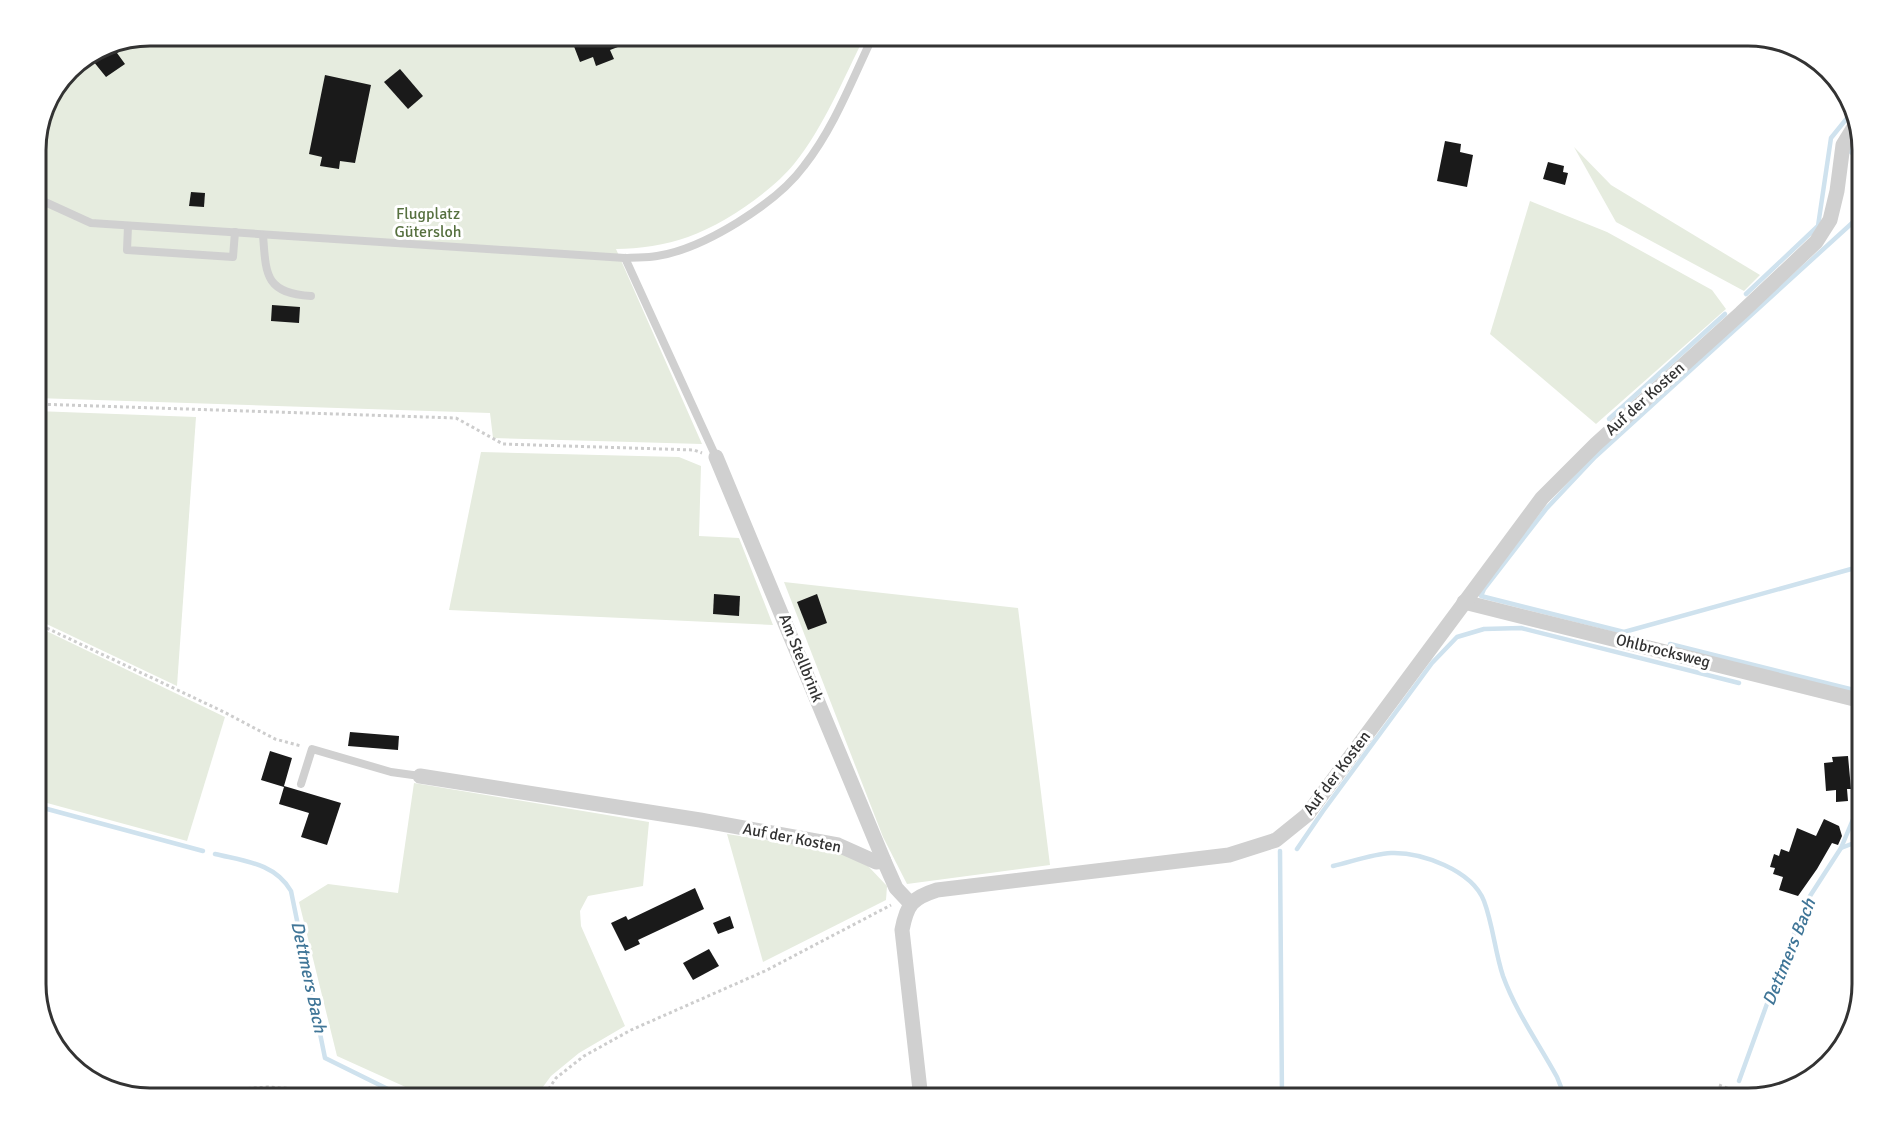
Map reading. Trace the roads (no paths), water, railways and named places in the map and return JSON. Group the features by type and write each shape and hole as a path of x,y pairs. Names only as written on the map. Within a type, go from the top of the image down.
{"street":[{"name":"Auf der Kosten","path":"910,903 922,894 937,890 1229,855 1276,840 1307,815 1542,498 1596,444 1816,242 1830,220 1837,191 1843,145 1850,134"},
{"name":"Am Stellbrink","path":"716,457 884,861"},
{"name":"Ohlbrocksweg","path":"1464,602 1852,698"},
{"name":"Auf der Kosten","path":"420,776 838,845 876,862 884,861"},
{"path":"884,861 896,888 910,903 902,930 920,1088"}],"lane":[{"path":"47,203 91,223 625,258 658,256 705,241 763,207 804,167 832,121 868,46"},
{"path":"128,226 127,250 233,257 235,232"},
{"path":"263,234 266,269 279,290 292,295 311,296"},
{"path":"625,258 716,457"},
{"path":"301,784 312,749 391,772 420,776"}],"waterway":[{"path":"1746,294 1818,226 1831,138 1846,119"},
{"path":"1851,224 1595,457 1546,509 1481,596 1624,632 1852,569"},
{"path":"1609,419 1725,314"},
{"path":"1297,849 1432,663 1457,637 1484,629 1521,628 1739,683"},
{"path":"1670,644 1852,689"},
{"name":"Dettmers Bach","path":"47,809 203,851"},
{"path":"1841,848 1852,822"},
{"name":"Dettmers Bach","path":"1739,1081 1780,968 1810,896 1841,848 1852,844"},
{"path":"1280,851 1282,1088"},
{"name":"Dettmers Bach","path":"215,854 248,861 268,869 276,874 291,891 325,1058 386,1088"},
{"path":"1333,866 1376,855 1403,854 1444,865 1469,880 1484,901 1508,989 1561,1088"}],"park label":[{"name":"Flugplatz Gütersloh","path":"428,223"}]}
